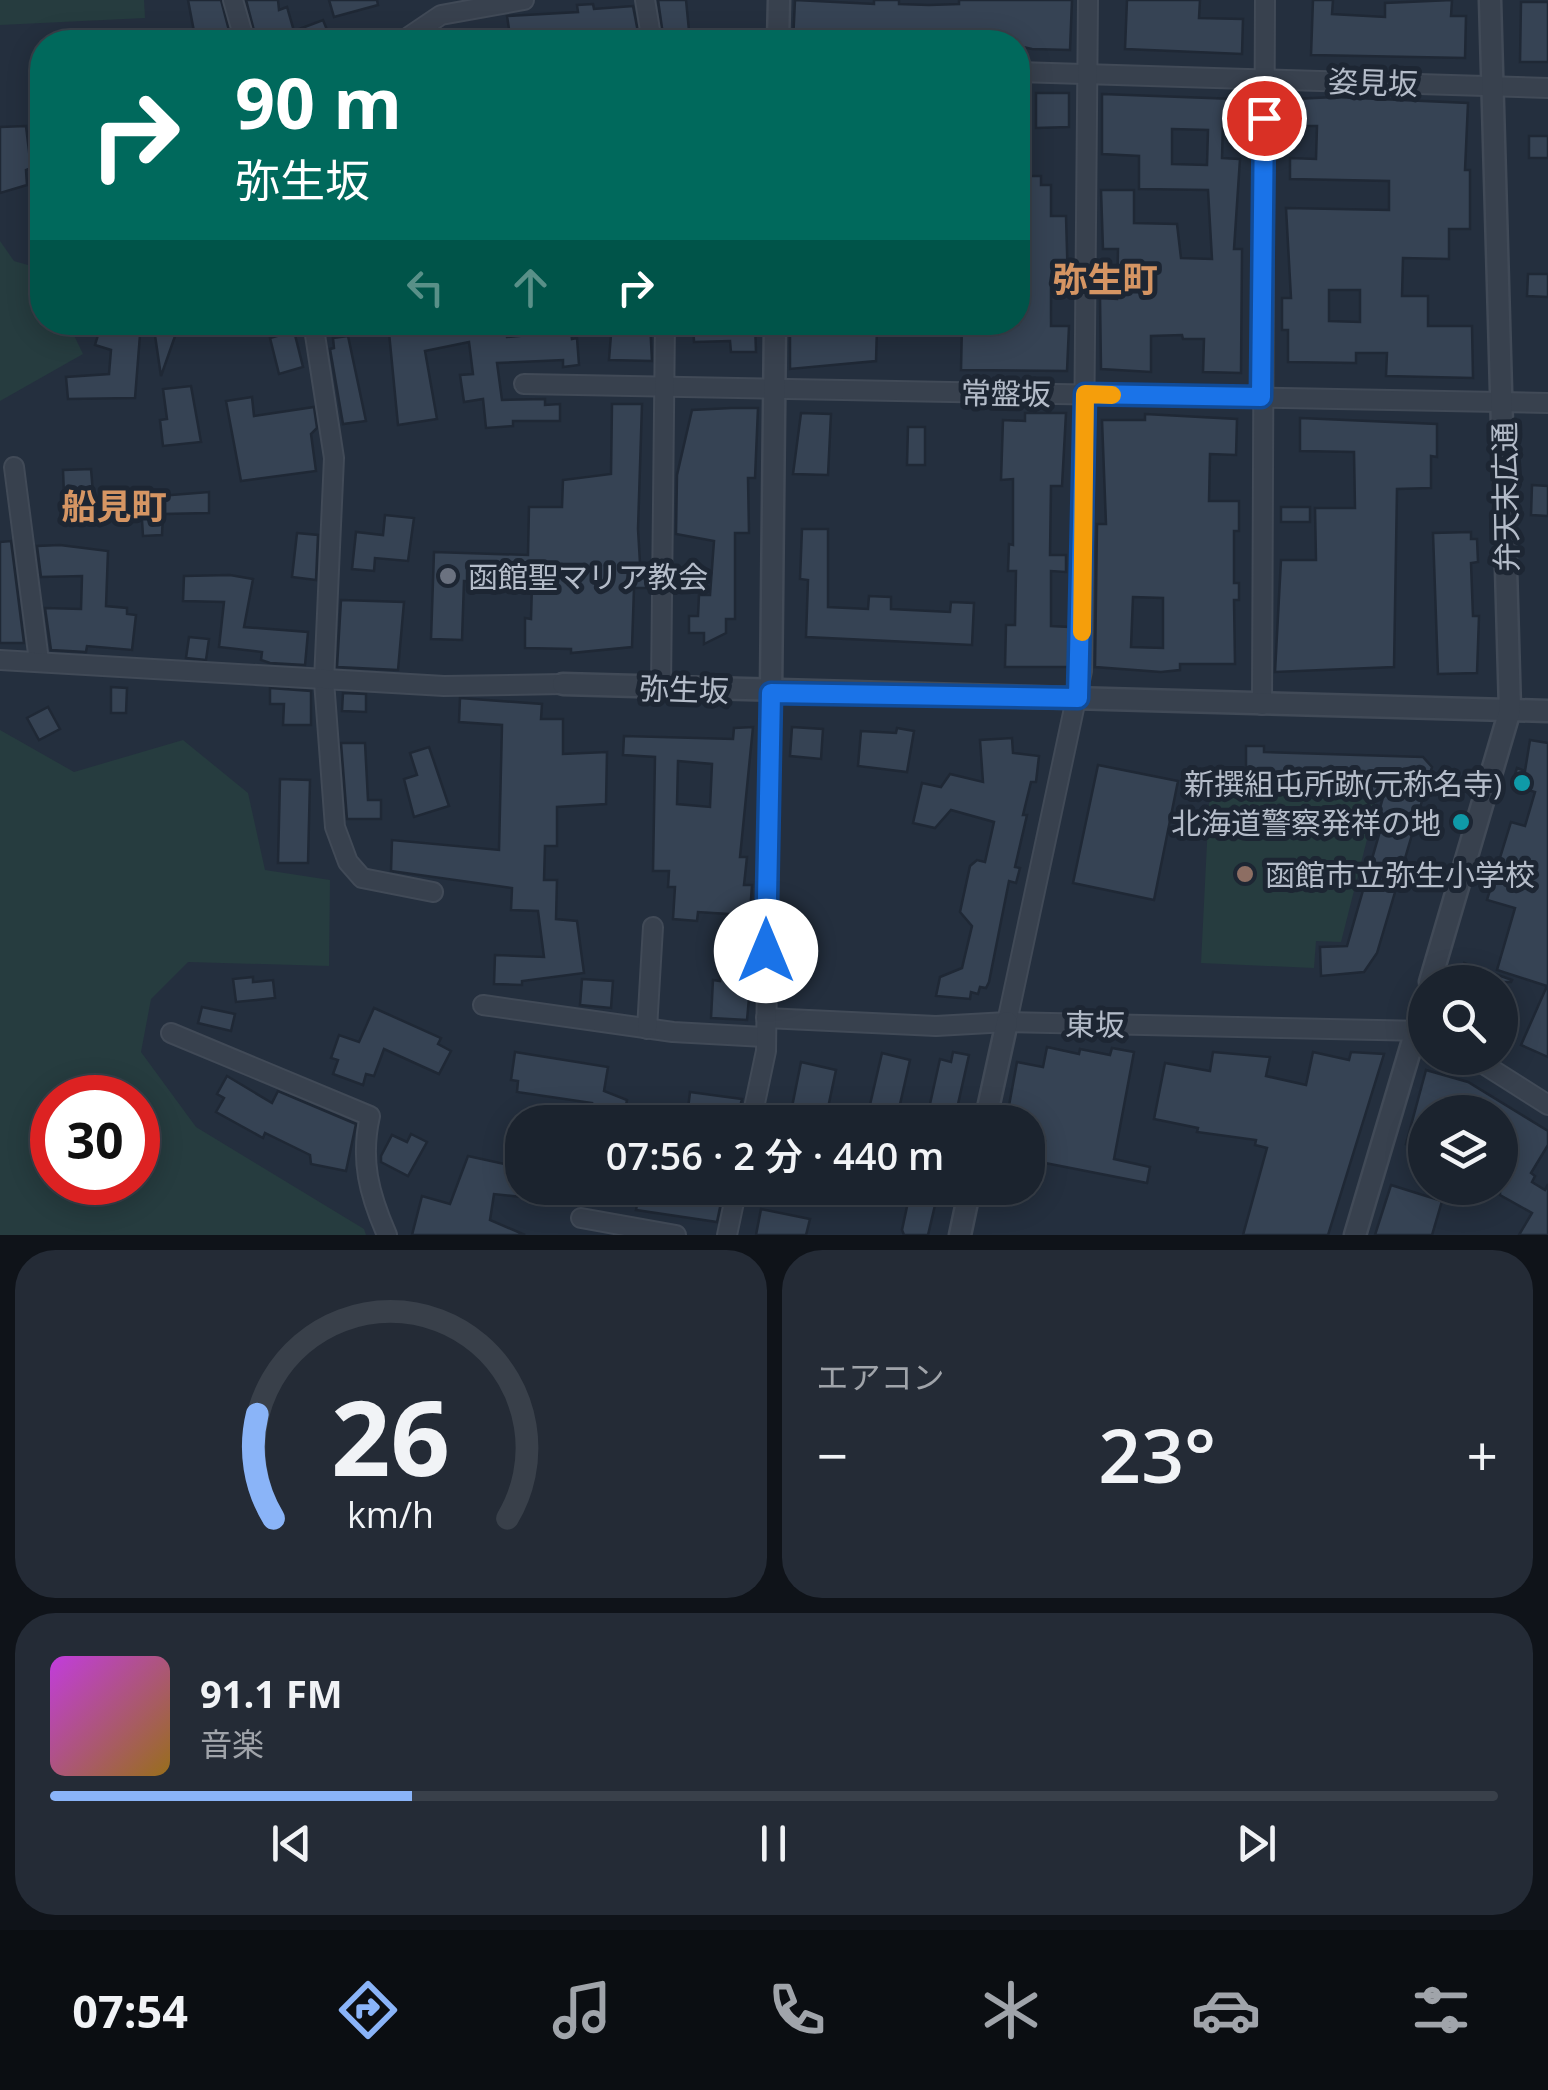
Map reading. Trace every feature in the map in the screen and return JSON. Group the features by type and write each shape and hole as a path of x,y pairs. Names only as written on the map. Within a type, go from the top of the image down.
{"street":[{"path":"233,0 242,30"},
{"path":"423,30 441,16 524,0"},
{"path":"645,0 650,30"},
{"path":"778,0 778,30"},
{"path":"989,1105 1078,698 1088,0"},
{"path":"1262,705 1265,0"},
{"name":"弁天末広通","path":"1435,965 1510,710 1490,0"},
{"name":"姿見坂","path":"1030,72 1548,88"},
{"path":"315,335 334,458 324,681 329,788 335,827 348,862 362,878 432,892"},
{"path":"661,687 665,335"},
{"path":"754,1105 766,1037 775,335"},
{"name":"常盤坂","path":"524,384 1548,402"},
{"path":"14,468 39,661"},
{"name":"弥生坂","path":"0,660 324,681 1548,711"},
{"path":"647,1028 653,926"},
{"path":"483,1004 647,1028 766,1037"},
{"name":"東坂","path":"766,1018 936,1026 1007,1022 1408,1031"},
{"path":"171,1033 370,1116 364,1142 368,1189 387,1235"},
{"path":"1355,1235 1408,1069"},
{"path":"1501,1075 1548,1104"},
{"path":"727,1235 733,1205"},
{"path":"960,1235 966,1205"},
{"path":"581,1218 676,1235"}],"green space":[{"path":"0,0 144,0 145,18 0,25"},
{"path":"0,241 14,261 30,266 30,335 74,335 83,354 0,401"},
{"path":"0,730 74,772 183,740 248,793 265,870 330,880 329,966 188,962 151,999 141,1052 158,1075 30,1075 30,1205 160,1205 160,1078 196,1127 364,1229 366,1235 0,1235"},
{"path":"1219,793 1377,800 1341,942 1316,941 1314,968 1201,963 1209,803"}],"building":[{"path":"188,0 221,0 229,30 194,30"},
{"path":"246,0 278,0 279,10 287,7 294,30 254,30"},
{"path":"329,0 377,0 378,5 334,17"},
{"path":"658,0 686,0 689,30 662,30"},
{"path":"795,0 874,4 874,0 899,0 899,4 929,5 959,4 959,0 1072,0 1070,50 1030,49 1030,30 794,30"},
{"path":"1127,0 1200,0 1199,18 1243,19 1242,54 1125,49"},
{"path":"1313,0 1333,0 1332,14 1385,17 1385,3 1452,0 1451,16 1466,16 1465,58 1311,55"},
{"path":"1521,2 1548,2 1548,62 1520,62"},
{"path":"593,4 594,9 633,6 638,30 509,30 507,16 578,12 577,5"},
{"path":"323,20 327,30 297,30"},
{"path":"1036,93 1069,93 1069,127 1036,128"},
{"path":"1102,94 1235,99 1234,122 1223,122 1222,158 1240,159 1234,249 1242,249 1241,373 1203,372 1204,339 1183,339 1182,335 1151,336 1151,372 1101,369 1100,298 1117,299 1118,249 1103,249 1101,190 1134,190 1134,223 1177,224 1181,258 1212,259 1208,190 1139,189 1139,156 1102,154","holes":["1172,129 1208,130 1207,165 1172,164"]},
{"path":"1294,99 1468,103 1465,170 1470,170 1470,229 1449,229 1449,259 1403,258 1402,296 1428,296 1428,326 1472,326 1473,378 1386,376 1387,353 1356,353 1356,363 1288,362 1288,330 1282,330 1282,298 1291,298 1286,208 1389,210 1389,181 1290,179 1290,158 1316,159 1317,126 1294,126","holes":["1329,290 1360,290 1360,322 1329,321"]},
{"path":"26,126 30,168 26,170 27,185 0,193 0,127"},
{"path":"1529,136 1548,136 1548,158 1529,158"},
{"path":"1030,176 1041,176 1041,185 1051,185 1051,216 1066,216 1068,285 1051,285 1051,326 1069,326 1067,371 961,370 962,335 1030,335"},
{"path":"1528,274 1548,274 1548,297 1527,296"},
{"path":"98,335 140,335 135,398 68,399 66,377 109,374 111,350 95,345"},
{"path":"155,335 175,335 161,376"},
{"path":"295,335 303,367 279,374 270,338"},
{"path":"389,335 577,338 579,365 563,367 563,360 497,363 502,400 545,399 545,405 560,404 560,421 513,421 513,426 486,428 483,399 464,402 460,375 473,374 469,342 425,351 437,419 398,425"},
{"path":"611,335 651,335 652,361 609,360"},
{"path":"694,335 755,335 756,352 731,352 730,341 694,342"},
{"path":"790,335 877,335 876,361 790,369"},
{"path":"348,336 366,421 343,424 330,349 334,348 333,338"},
{"path":"191,386 201,442 163,446 160,420 167,419 163,389"},
{"path":"252,397 254,416 314,407 317,428 311,434 316,471 241,481 226,401"},
{"path":"612,404 642,404 638,529 640,563 647,563 647,588 634,588 632,647 571,653 571,649 525,648 525,618 531,619 532,585 527,583 464,581 462,640 431,639 434,552 528,555 529,507 562,507 563,480 611,474"},
{"path":"758,408 755,478 748,478 749,533 735,533 735,619 726,619 726,633 704,644 704,633 689,633 689,616 698,616 699,595 710,595 714,541 676,534 677,475 692,410"},
{"path":"801,413 831,414 828,475 793,474"},
{"path":"1025,413 1066,413 1062,486 1051,486 1050,555 1066,555 1066,572 1051,571 1051,626 1070,627 1068,667 1005,667 1006,625 1015,625 1016,571 1008,571 1009,544 1013,545 1013,479 1001,480 1003,420 1025,421"},
{"path":"1145,414 1237,419 1236,455 1210,454 1209,501 1239,501 1239,531 1234,531 1234,583 1239,583 1239,600 1234,600 1235,664 1180,664 1180,670 1161,672 1095,667 1097,524 1106,524 1102,420 1145,420","holes":["1133,597 1163,598 1163,648 1131,647"]},
{"path":"1300,418 1437,424 1437,457 1431,456 1431,488 1397,489 1394,667 1275,672 1281,560 1316,560 1315,508 1355,508 1354,452 1300,451"},
{"path":"908,427 925,427 925,465 907,465"},
{"path":"91,469 93,493 64,495 63,470"},
{"path":"1532,485 1548,486 1548,516 1531,515"},
{"path":"209,492 209,513 163,514 162,535 143,536 142,520 135,520 134,498"},
{"path":"1281,507 1310,507 1310,522 1281,522"},
{"path":"385,515 414,518 408,561 375,558 374,571 352,569 356,532 383,535"},
{"path":"802,529 828,529 828,607 868,609 869,596 891,597 891,609 950,612 951,602 974,603 972,645 806,637 808,580 800,579"},
{"path":"1471,532 1471,539 1477,539 1478,562 1471,563 1473,616 1479,616 1477,673 1438,674 1433,533"},
{"path":"297,533 318,535 316,580 292,577"},
{"path":"11,541 24,643 0,643 0,542"},
{"path":"37,546 108,551 106,606 127,608 127,614 136,615 132,650 87,646 86,652 51,650 45,608 81,609 82,576 41,577"},
{"path":"184,576 253,579 244,627 308,632 305,665 270,663 261,660 262,652 219,647 224,602 183,601"},
{"path":"341,600 404,602 398,670 337,667"},
{"path":"189,637 209,639 206,660 186,658"},
{"path":"111,687 127,688 126,713 111,713"},
{"path":"270,688 311,691 311,725 283,725 284,704 270,704"},
{"path":"343,693 366,694 366,712 342,711"},
{"path":"460,698 542,704 541,719 563,719 563,754 607,752 606,804 557,807 557,846 545,846 544,880 557,880 556,919 577,921 584,973 522,981 522,985 494,984 495,955 544,957 538,911 511,910 512,888 391,871 392,840 499,850 502,725 459,722"},
{"path":"48,707 60,729 39,740 27,718"},
{"path":"753,727 740,857 747,857 744,885 752,885 744,997 749,998 747,1020 711,1018 713,980 720,981 721,955 727,955 728,914 698,912 697,921 673,919 675,887 668,887 669,871 653,871 655,757 623,755 624,736 733,739 734,728","holes":["678,761 712,764 710,807 677,804"]},
{"path":"792,727 823,729 821,759 790,756"},
{"path":"897,728 914,731 907,772 858,766 861,731 896,733"},
{"path":"1012,738 1013,753 1039,756 1036,782 1031,782 1023,815 1027,815 1015,867 1020,868 1016,883 1009,881 989,982 986,988 980,987 978,994 971,992 970,999 936,996 940,977 962,968 972,926 960,912 970,866 977,860 985,862 994,822 951,810 935,828 913,823 922,783 941,787 950,774 983,782 980,740"},
{"path":"1530,740 1548,743 1548,1057 1521,1045 1547,986 1518,977 1518,965 1498,965 1515,908 1487,900 1511,822 1525,826 1535,792 1512,785 1517,768 1525,771"},
{"path":"341,743 365,743 368,800 381,800 381,819 347,819"},
{"path":"1246,746 1264,746 1264,752 1423,757 1432,767 1377,953 1364,972 1321,976 1320,947 1347,946 1380,831 1374,829 1384,794 1246,790"},
{"path":"429,747 449,806 414,817 404,779 417,775 410,753"},
{"path":"1098,765 1178,781 1154,900 1073,883"},
{"path":"280,779 310,780 308,863 278,863"},
{"path":"253,977 253,982 273,980 275,998 236,1002 233,979"},
{"path":"582,979 613,981 611,1008 580,1005"},
{"path":"202,1007 235,1014 231,1031 198,1023"},
{"path":"374,1008 441,1038 438,1044 451,1051 439,1074 384,1049 374,1076 366,1074 363,1085 333,1074 338,1060 331,1058 339,1035 359,1042"},
{"path":"1047,1047 1079,1054 1080,1049 1110,1055 1112,1048 1134,1052 1114,1159 1150,1167 1147,1183 1045,1163 1045,1105 1009,1105 1017,1062 1043,1067"},
{"path":"515,1052 608,1067 604,1091 627,1100 626,1105 592,1105 517,1092 518,1081 511,1080"},
{"path":"953,1052 969,1055 958,1105 930,1105 940,1059 951,1062"},
{"path":"1213,1052 1270,1057 1266,1076 1306,1085 1313,1052 1349,1060 1351,1052 1384,1054 1328,1235 1243,1235 1267,1148 1255,1145 1256,1140 1197,1132 1198,1128 1154,1119 1165,1063 1210,1071"},
{"path":"882,1053 910,1060 900,1105 870,1105"},
{"path":"801,1062 836,1070 829,1105 792,1105"},
{"path":"1425,1075 1444,1075 1468,1082 1489,1095 1419,1095"},
{"path":"227,1076 272,1103 278,1091 356,1124 346,1171 311,1164 310,1155 265,1133 263,1138 216,1112 224,1098 217,1094"},
{"path":"690,1092 742,1099 740,1105 688,1105"},
{"path":"1518,1113 1548,1131 1548,1145 1531,1173 1535,1176 1532,1182 1545,1190 1548,1184 1548,1235 1519,1235 1532,1213 1518,1205"},
{"path":"411,1134 427,1142 408,1176 381,1162 381,1156 392,1135 407,1142"},
{"path":"468,1156 505,1164 505,1195 494,1194 490,1220 525,1235 412,1235 422,1196 450,1204"},
{"path":"1391,1185 1408,1190 1408,1205 1441,1205 1432,1235 1375,1235"},
{"path":"637,1205 720,1205 717,1222 636,1210"},
{"path":"907,1205 935,1205 928,1235 904,1235"},
{"path":"761,1209 810,1219 806,1235 756,1235"}],"slow traffic":[{"path":"1082,632 1085,394 1112,395"}],"place":[{"name":"函館聖マリア教会","path":"448,576"},
{"name":"新撰組屯所跡(元称名寺)","path":"1522,783"},
{"name":"北海道警察発祥の地","path":"1461,822"},
{"name":"函館市立弥生小学校","path":"1245,874"}],"district":[{"name":"弥生町","path":"1105,278"},
{"name":"船見町","path":"114,505"}],"route":[{"path":"766,951 771,693 1078,698 1082,670 1085,394 1261,397 1264,118"}]}
